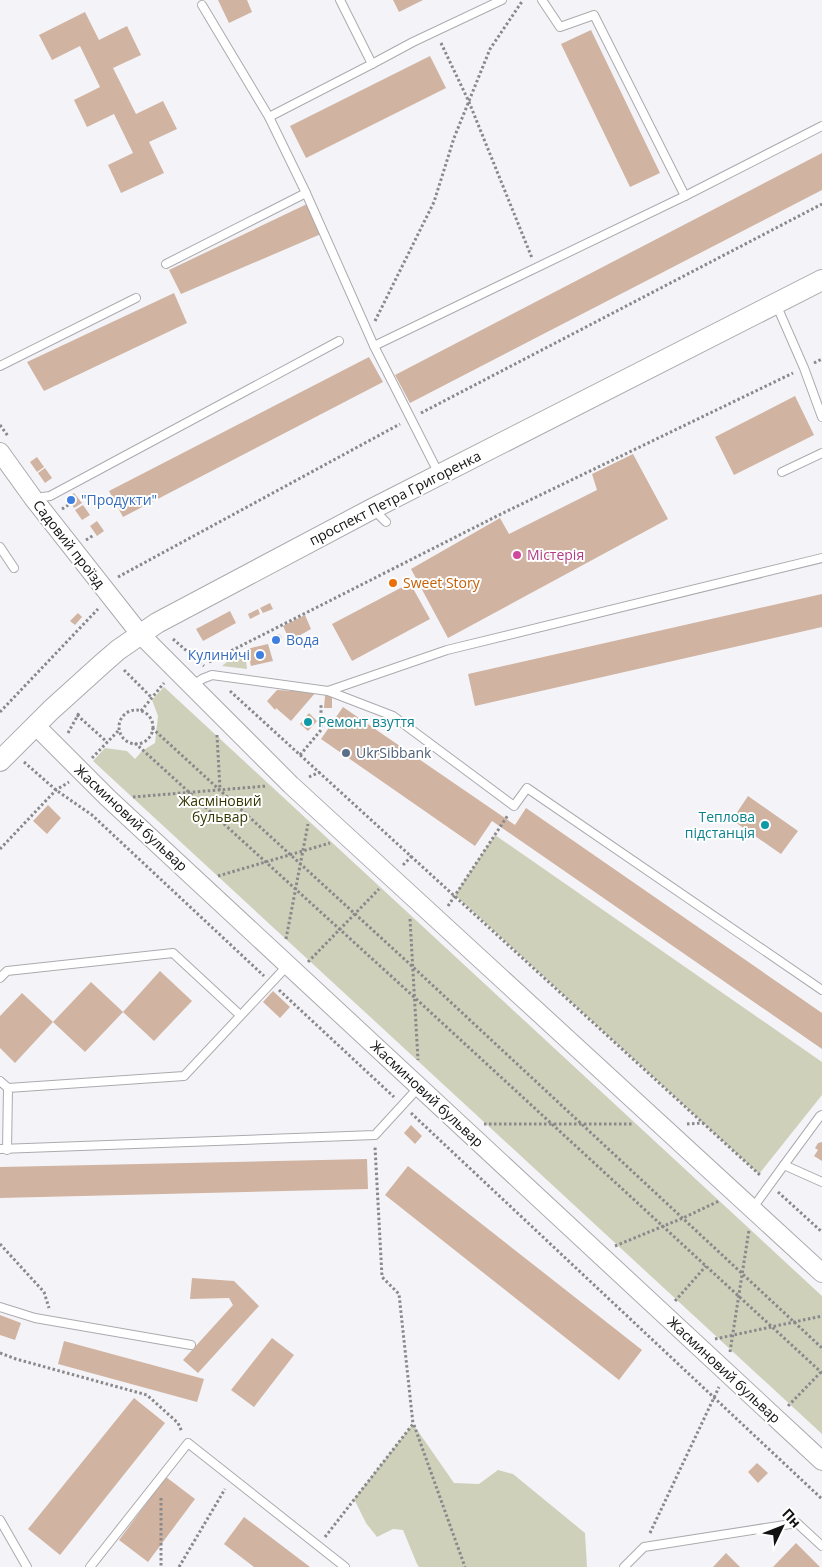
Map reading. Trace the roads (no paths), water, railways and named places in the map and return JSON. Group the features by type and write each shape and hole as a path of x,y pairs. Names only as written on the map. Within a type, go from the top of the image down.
{"main road":[{"name":"проспект Петра Григоренка","path":"0,761 35,725 103,663 140,634 204,597 379,515 440,474 822,280"}],"street":[{"name":"Садовий проїзд","path":"0,452 33,498 140,634"},
{"path":"140,634 290,784 822,1273"},
{"name":"Жасминовий бульвар","path":"35,725 108,798 822,1461"}],"lane":[{"path":"340,0 372,64"},
{"path":"268,117 436,31 502,0"},
{"path":"542,0 560,27 594,15 685,196"},
{"path":"202,5 268,117 306,192 374,346 440,474"},
{"path":"374,346 685,196 822,126"},
{"path":"166,264 306,192"},
{"path":"0,366 136,298"},
{"path":"776,304 804,368 822,417"},
{"path":"33,498 50,496 338,341"},
{"path":"782,472 822,453"},
{"path":"0,547 14,568"},
{"path":"325,690 447,650 822,558"},
{"path":"192,686 212,675 325,690 393,716 514,806 527,788 822,990"},
{"path":"0,978 7,971 173,953 240,1016"},
{"path":"0,1081 8,1088 184,1076 271,982 289,966"},
{"path":"8,1088 3,1150 375,1135 419,1086"},
{"path":"752,1209 822,1115"},
{"path":"784,1165 822,1182"},
{"path":"0,1307 54,1322 191,1345"},
{"path":"90,1567 188,1443 345,1567"},
{"path":"0,1520 27,1567"},
{"path":"624,1567 644,1547 797,1522 822,1546"}],"place":[{"name":"\"Продукти\"","path":"71,500"},
{"name":"Містерія","path":"517,555"},
{"name":"Sweet Story","path":"393,583"},
{"name":"Вода","path":"276,640"},
{"name":"Кулиничі","path":"260,655"},
{"name":"Ремонт взуття","path":"308,722"},
{"name":"UkrSibbank","path":"346,753"},
{"name":"Теплова підстанція","path":"765,825"}],"park label":[{"name":"Жасміновий бульвар","path":"220,810"}]}
